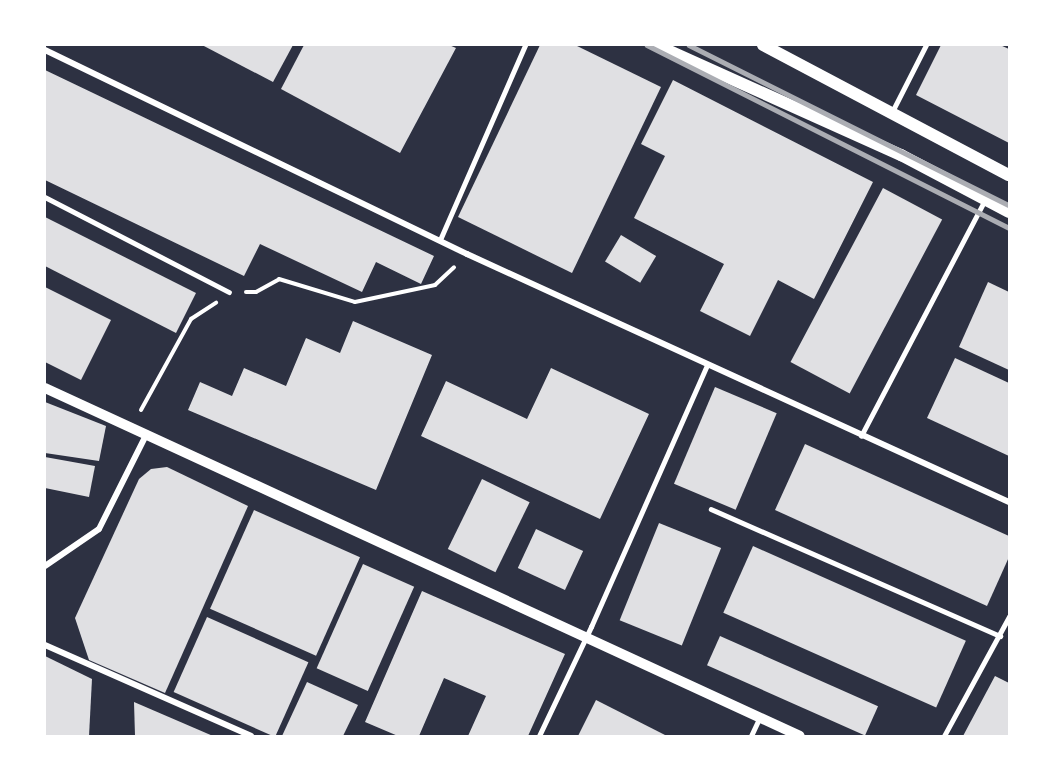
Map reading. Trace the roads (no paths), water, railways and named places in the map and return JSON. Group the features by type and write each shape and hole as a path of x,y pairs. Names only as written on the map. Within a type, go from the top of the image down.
{"main road":[{"path":"656,45 901,155 984,201 1009,212"},
{"path":"763,45 1009,175"}],"street":[{"path":"45,50 467,254 1009,502"},
{"path":"45,388 588,636 759,719 800,736"},
{"path":"45,566 99,529 147,433"},
{"path":"45,645 250,736"}],"lane":[{"path":"440,240 525,45"},
{"path":"892,112 926,45"},
{"path":"45,197 229,291"},
{"path":"861,436 984,201"},
{"path":"539,736 588,636 707,365"},
{"path":"711,508 1000,636"},
{"path":"944,736 1009,617"},
{"path":"751,736 759,719"}],"railway":[{"path":"647,45 1009,228"},
{"path":"689,45 1009,205"}]}
